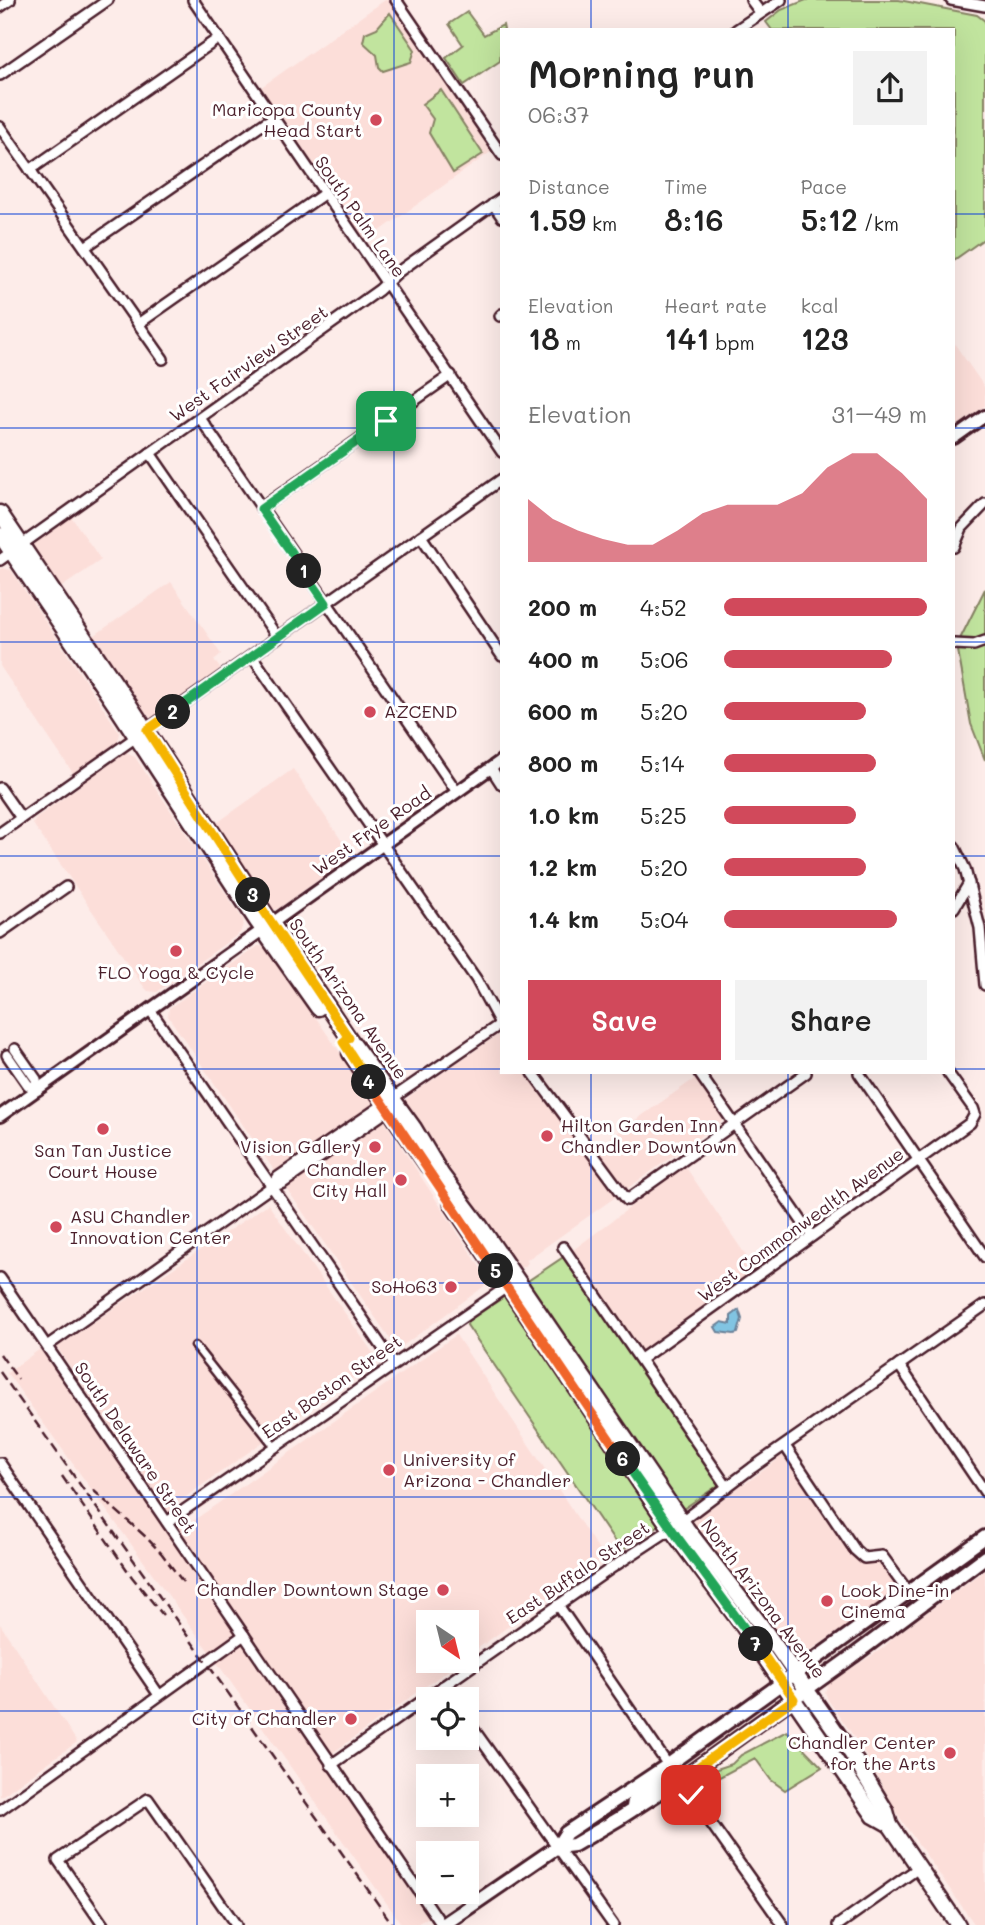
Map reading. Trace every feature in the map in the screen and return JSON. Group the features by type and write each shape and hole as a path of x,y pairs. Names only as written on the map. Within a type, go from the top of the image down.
{"main road":[{"name":"South Arizona Avenue","path":"0,513 11,552"},
{"name":"South Arizona Avenue","path":"0,535 142,734 299,974 390,1102 422,1139 511,1283 593,1403"},
{"name":"North Arizona Avenue","path":"593,1403 738,1620 874,1815 890,1825"},
{"name":"North Arizona Avenue","path":"676,1524 761,1625 807,1690 851,1753 917,1869 958,1925"},
{"path":"442,1925 557,1847 566,1833 668,1765 985,1537"},
{"path":"557,1847 574,1845 688,1774 807,1690 985,1557"},
{"path":"633,1810 634,1801 666,1775 668,1765"}],"street":[{"path":"0,7 10,0"},
{"path":"0,75 108,0"},
{"name":"South Palm Lane","path":"193,0 500,449"},
{"path":"396,0 500,152"},
{"path":"751,0 760,12"},
{"path":"739,28 781,0"},
{"path":"950,0 984,7"},
{"path":"30,170 219,38"},
{"path":"85,247 274,119"},
{"path":"0,127 163,359"},
{"path":"138,324 325,193"},
{"name":"West Fairview Street","path":"11,552 500,200"},
{"path":"494,204 500,214"},
{"path":"261,509 451,375"},
{"path":"955,437 985,416"},
{"path":"200,418 457,792"},
{"path":"150,453 278,638"},
{"path":"0,833 500,480"},
{"path":"958,527 985,504"},
{"path":"421,536 500,653"},
{"path":"955,644 974,645 985,641"},
{"path":"252,656 476,979 500,1021"},
{"name":"West Frye Road","path":"0,1116 500,761"},
{"path":"491,768 500,782"},
{"path":"0,788 21,818"},
{"path":"955,848 965,869 980,928 985,985"},
{"path":"955,906 969,883"},
{"path":"0,933 66,887"},
{"path":"151,1011 394,1364"},
{"path":"47,1346 271,1187 278,1177 500,1026"},
{"path":"11,1052 28,1085 37,1090"},
{"path":"534,1074 627,1200 805,1074"},
{"path":"700,1074 812,1236"},
{"path":"860,1074 985,1258"},
{"name":"West Commonwealth Avenue","path":"641,1359 970,1123 975,1114 949,1074"},
{"path":"564,1247 727,1487"},
{"name":"South Delaware Street","path":"0,1278 442,1925"},
{"name":"East Boston Street","path":"167,1522 511,1283"},
{"name":"East Buffalo Street","path":"331,1765 985,1305"},
{"path":"195,1346 275,1447"},
{"path":"899,1365 985,1492"},
{"path":"785,1446 855,1550 864,1558 882,1556 909,1593"},
{"path":"0,1462 159,1695"},
{"path":"558,1605 668,1765"},
{"path":"0,1810 244,1635"},
{"path":"479,1737 613,1925"},
{"path":"688,1774 691,1795 783,1925"},
{"path":"103,1925 58,1860 148,1799 236,1925"},
{"path":"838,1925 917,1869"}],"shaded area":[{"name":"Maricopa County Head Start","path":"388,0 492,151 366,241 260,88"},
{"path":"955,344 985,388 985,406 955,427"},
{"path":"70,515 101,560 59,589 31,547 33,541"},
{"path":"2,568 11,570 120,733 118,741 128,754 135,757 244,921 240,933 157,992 148,991 144,987 33,824 37,817 81,785 0,666"},
{"path":"171,582 221,654 214,660 222,671 158,716 151,718 123,685 92,637"},
{"path":"293,769 352,856 273,910 214,825"},
{"path":"258,946 267,947 374,1102 371,1109 379,1121 385,1122 488,1279 486,1285 401,1347 395,1346 168,1016 169,1008"},
{"path":"496,1036 500,1036 500,1074 529,1074 587,1154 697,1077 722,1113 722,1121 527,1260 528,1263 524,1267 516,1268 448,1176 406,1106 406,1100"},
{"path":"685,1166 755,1269 705,1310 644,1351 573,1250"},
{"path":"268,1204 378,1360 173,1506 186,1526 456,1335 604,1558 480,1647 480,1610 416,1610 416,1673 444,1673 425,1687 416,1687 416,1693 334,1752 332,1765 416,1888 416,1904 427,1904 434,1914 415,1925 402,1925 213,1657 7,1373 40,1349 110,1448 120,1441 57,1347"},
{"path":"779,1456 787,1456 858,1560 865,1564 881,1563 897,1586 894,1595 798,1658 790,1657 785,1651 761,1609 713,1557 714,1551 692,1524 736,1486 746,1483"},
{"path":"985,1570 985,1925 975,1925 900,1818 860,1745 825,1692 829,1683 883,1648 895,1636"},
{"path":"0,1624 77,1742 0,1797"}],"green space":[{"path":"806,0 899,0 977,15 985,21 985,238 955,259 955,28 770,28 766,22 781,10"},
{"path":"467,12 484,35 503,25 504,28 500,28 500,61 464,85 446,58 463,45 449,24"},
{"path":"390,13 415,50 411,62 383,71 379,67 377,55 363,42 365,33 377,28"},
{"path":"441,90 483,154 453,173 429,133 433,119 422,104"},
{"path":"985,589 985,760 971,724 957,645"},
{"path":"565,1256 720,1484 621,1551 467,1325 468,1321"},
{"path":"787,1731 822,1767 785,1790 771,1780 755,1758 712,1781 704,1793 696,1782 708,1772 732,1764 741,1755"}],"water":[{"path":"739,1310 742,1319 738,1333 718,1332 715,1327 722,1322 731,1324 731,1316"}],"railway":[{"path":"0,1354 18,1379"},
{"path":"0,1372 393,1925"},
{"path":"62,1476 132,1577 163,1615"},
{"path":"93,1490 146,1537 183,1582"}],"place":[{"name":"Maricopa County Head Start","path":"376,120"},
{"name":"AZCEND","path":"370,712"},
{"name":"FLO Yoga & Cycle","path":"176,951"},
{"name":"San Tan Justice Court House","path":"103,1129"},
{"name":"Hilton Garden Inn Chandler Downtown","path":"547,1136"},
{"name":"Vision Gallery","path":"375,1147"},
{"name":"Chandler City Hall","path":"401,1180"},
{"name":"ASU Chandler Innovation Center","path":"56,1227"},
{"name":"SoHo63","path":"451,1287"},
{"name":"University of Arizona - Chandler","path":"389,1470"},
{"name":"Chandler Downtown Stage","path":"443,1590"},
{"name":"Look Dine-in Cinema","path":"827,1601"},
{"name":"City of Chandler","path":"351,1719"},
{"name":"Chandler Center for the Arts","path":"950,1753"}],"route":[{"path":"386,421 261,509 326,603 147,730 349,1038 343,1042 484,1254 671,1529 794,1699 688,1774 691,1795"}]}
